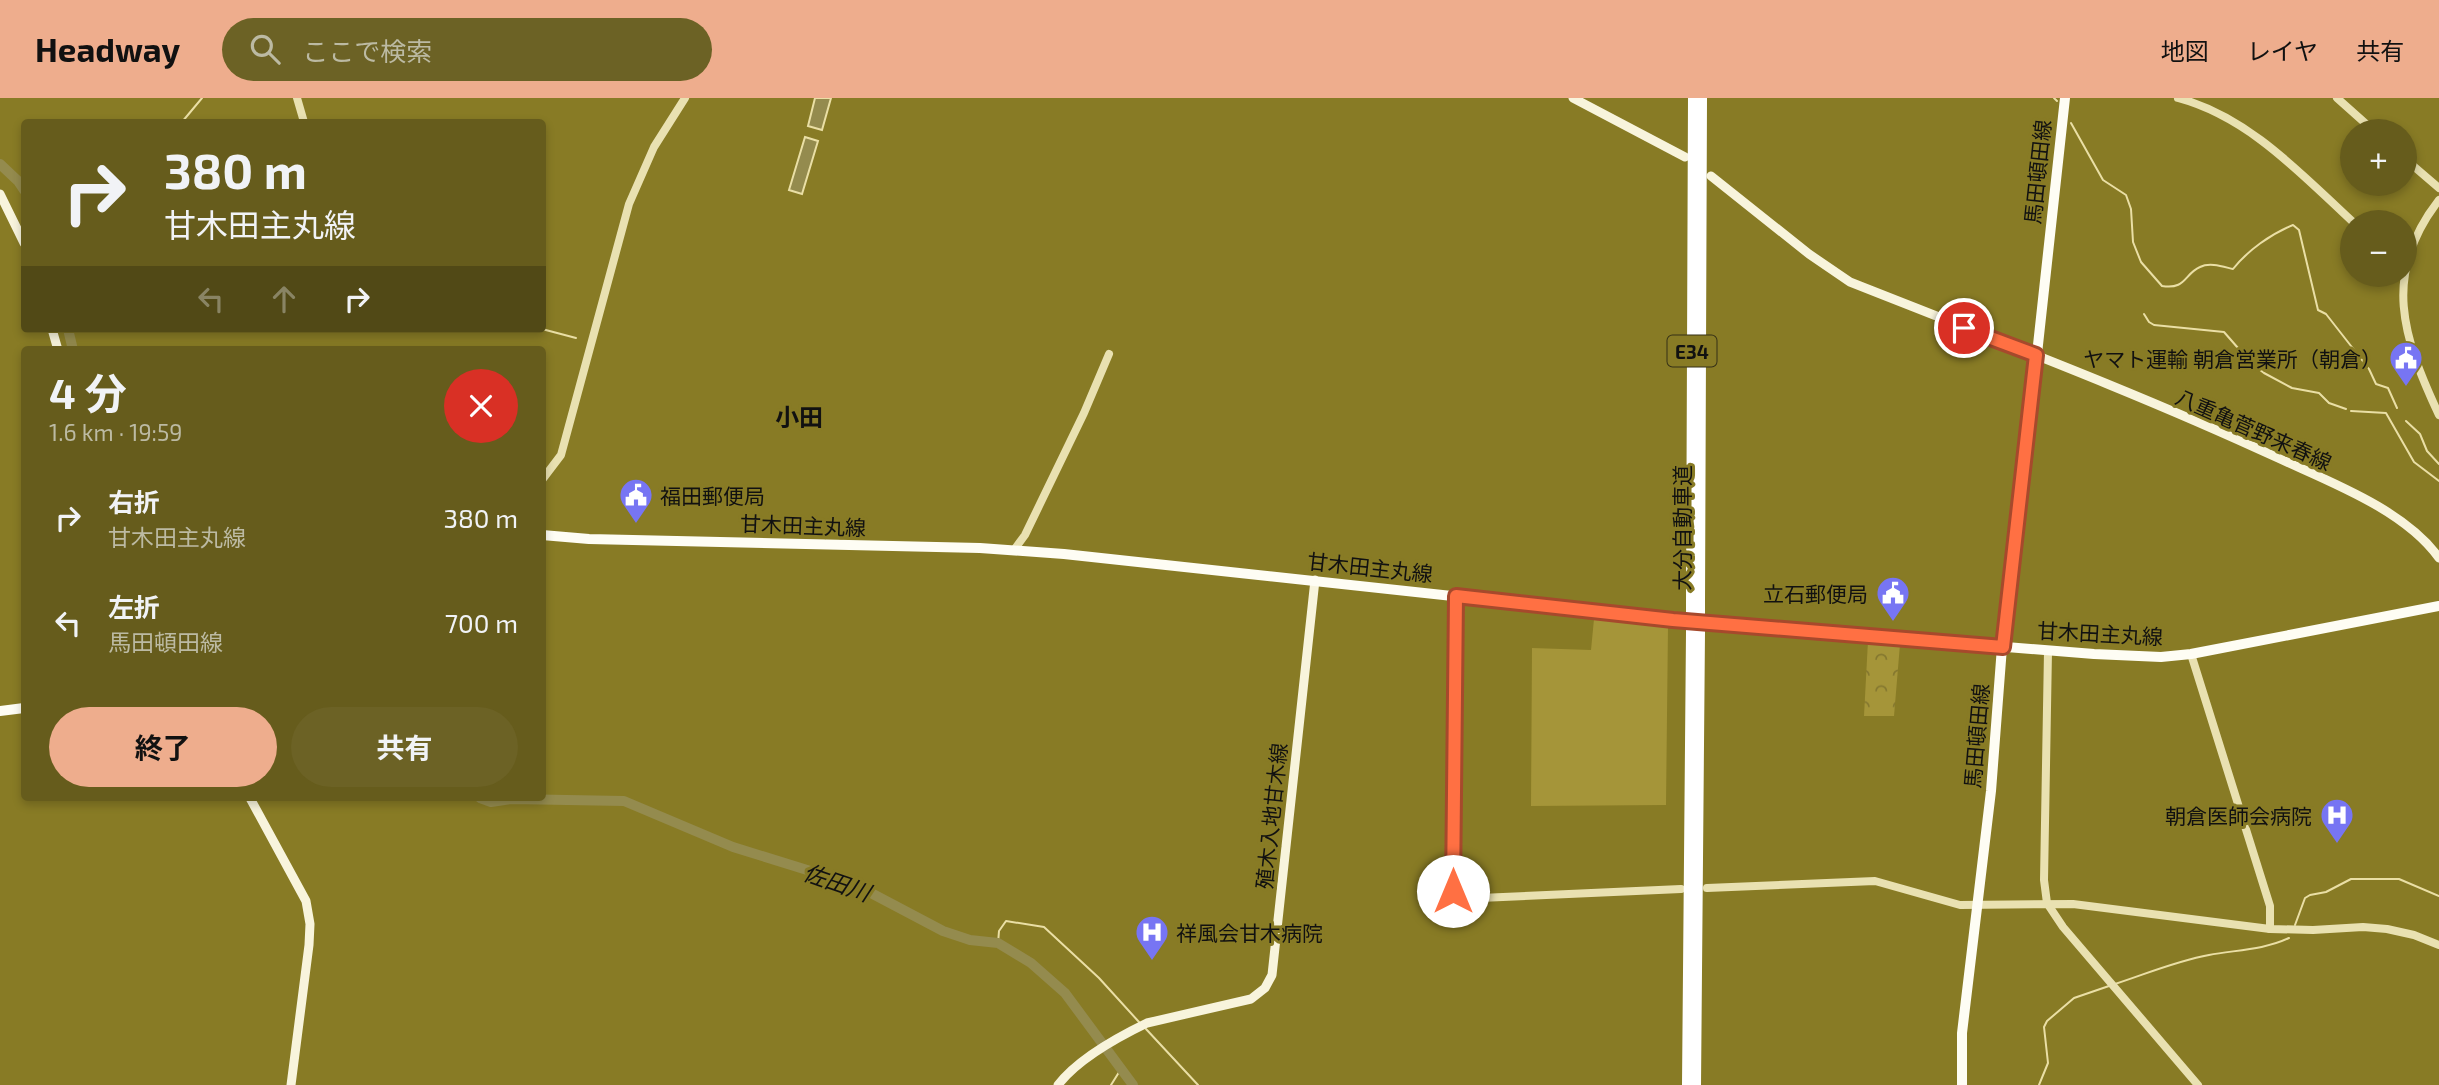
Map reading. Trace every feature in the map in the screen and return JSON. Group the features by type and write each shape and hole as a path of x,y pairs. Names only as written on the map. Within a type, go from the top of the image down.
{"highway":[{"name":"大分自動車道","path":"1693,98 1696,1085"},
{"name":"大分自動車道","path":"1695,604 1703,98"},
{"name":"大分自動車道","path":"1687,1085 1695,632"}],"main road":[{"path":"1573,98 1685,157"},
{"name":"馬田頓田線","path":"1962,1085 1962,1032 1991,791 2003,647 2065,98"},
{"name":"八重亀菅野来春線","path":"1711,176 1809,254 1850,282 2199,421 2342,488 2408,525 2431,546 2439,558"},
{"path":"0,194 21,237"},
{"name":"甘木田主丸線","path":"546,535 589,539 1014,550 1673,620 2048,651 2161,657 2191,654 2439,606"},
{"name":"殖木入地甘木線","path":"1058,1085 1080,1064 1147,1023 1251,999 1265,988 1272,975 1315,580"},
{"path":"0,711 21,708"},
{"path":"252,801 275,848 298,884 306,901 310,924 291,1085"}],"street":[{"path":"296,98 303,119"},
{"path":"546,475 561,455 616,251 640,175 685,98"},
{"path":"2178,98 2225,116 2255,134 2340,210"},
{"path":"2337,98 2361,119"},
{"path":"2417,169 2439,188"},
{"path":"2417,236 2439,200"},
{"path":"2404,287 2403,306 2409,344 2439,415"},
{"path":"1014,550 1025,535 1084,414 1109,355"},
{"path":"1456,596 1453,891 1457,899 1681,889"},
{"path":"2048,651 2047,903 2063,927 2198,1085"},
{"path":"2191,654 2270,906 2270,929"},
{"path":"1707,888 1875,881 1960,905 2047,903 2099,906 2270,929 2387,929 2414,935 2439,945"}],"green space":[{"path":"1594,619 1668,626 1666,805 1531,806 1532,648 1591,650"},
{"path":"1868,641 1900,644 1894,716 1864,716"}],"shaded area":[{"path":"815,98 831,98 822,130 808,126"},
{"path":"805,137 818,141 802,194 789,190"}],"waterway":[{"path":"184,119 202,98"},
{"path":"2054,98 2057,101"},
{"path":"2071,123 2103,180 2126,195 2131,209 2133,242 2141,262 2162,286 2176,286 2195,270 2208,265 2233,269 2260,243 2276,233 2293,225 2299,230 2318,310 2326,314 2369,369 2376,384 2388,388 2397,408"},
{"name":"佐田川","path":"0,164 21,186"},
{"path":"2144,314 2154,325 2224,332 2252,364 2264,373 2292,388 2319,393 2329,403 2346,409"},
{"path":"546,330 576,338"},
{"name":"佐田川","path":"69,333 72,346"},
{"path":"2351,411 2386,413 2414,462 2439,481"},
{"path":"2406,421 2420,434 2427,451 2439,464"},
{"name":"佐田川","path":"546,800 624,801 733,847 871,893 943,931 970,940 998,943 1031,963 1065,993 1133,1085"},
{"name":"佐田川","path":"488,801 498,801"},
{"path":"2295,925 2305,898 2326,892 2351,879 2399,879 2439,896"},
{"path":"998,943 999,931 1006,921 1044,927 1099,978 1139,1022"},
{"path":"2115,984 2185,961 2260,947 2289,938"},
{"path":"2039,1085 2048,1063 2044,1027 2047,1021 2074,998 2109,986"},
{"path":"1146,1029 1198,1085"},
{"path":"1111,1085 1121,1069"}],"place":[{"name":"ヤマト運輸 朝倉営業所（朝倉）","path":"2406,388"},
{"name":"福田郵便局","path":"636,525"},
{"name":"立石郵便局","path":"1893,623"},
{"name":"朝倉医師会病院","path":"2337,845"},
{"name":"祥風会甘木病院","path":"1152,962"}],"district":[{"name":"小田","path":"799,416"}],"route":[{"path":"1453,891 1456,596 1673,620 2003,647 2036,355 1964,328"}]}
